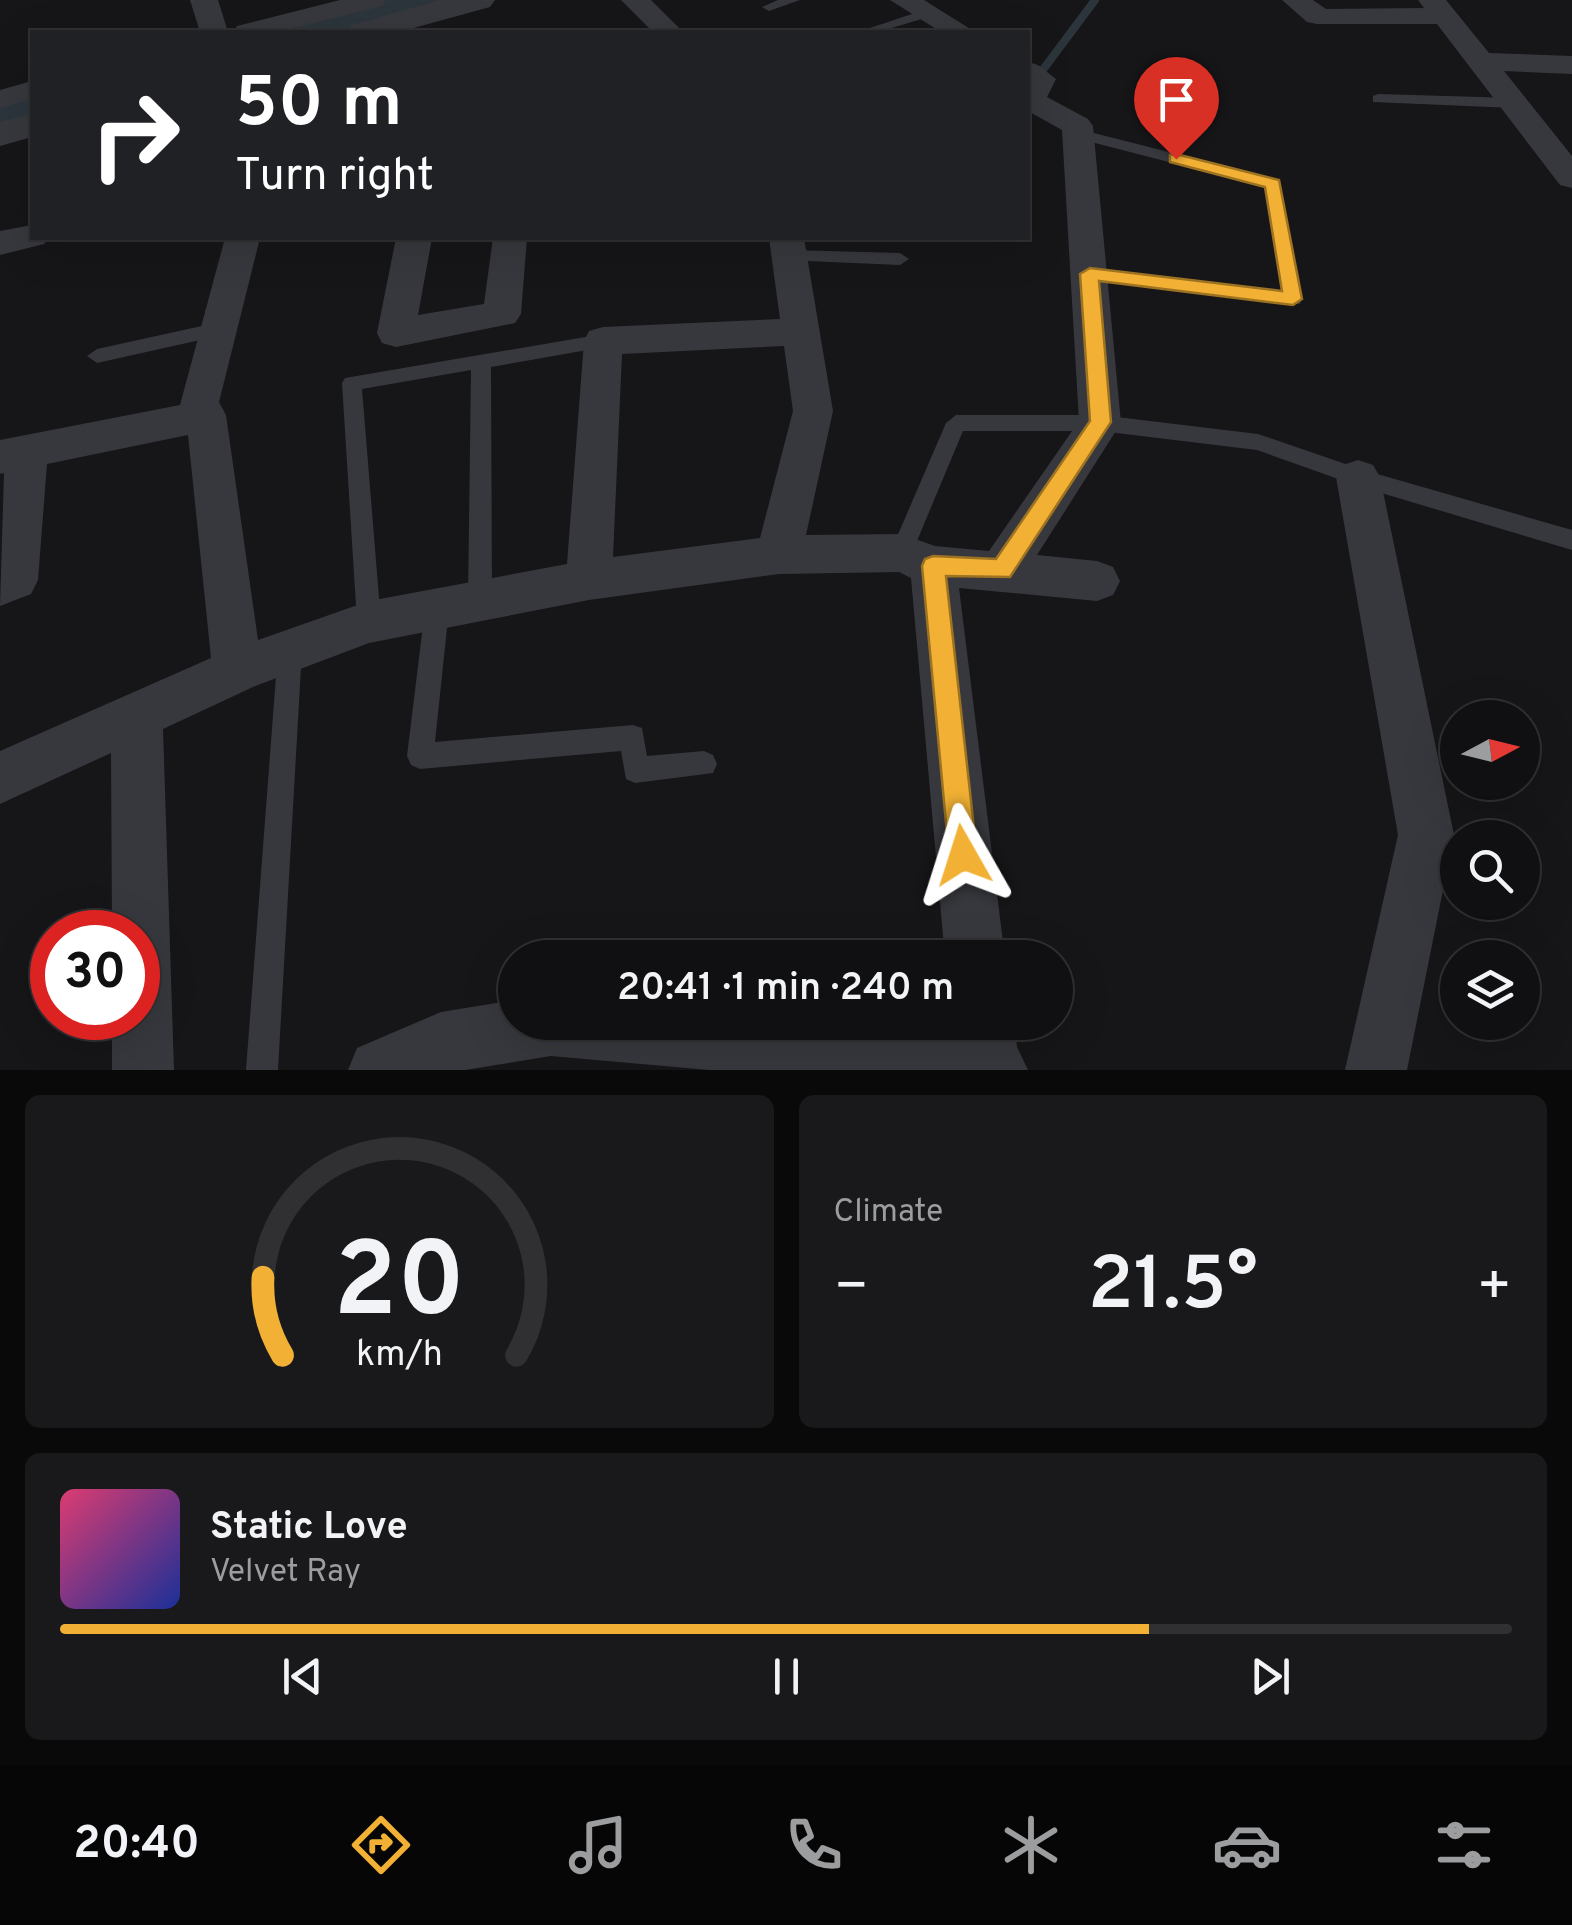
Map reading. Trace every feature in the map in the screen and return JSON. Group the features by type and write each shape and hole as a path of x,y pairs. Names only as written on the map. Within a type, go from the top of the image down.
{"street":[{"path":"204,0 213,30"},
{"path":"255,30 372,0"},
{"path":"369,30 478,0"},
{"path":"636,0 667,30"},
{"path":"1296,0 1316,16 1326,18 1439,8 1572,178"},
{"path":"916,6 958,30"},
{"path":"1483,62 1572,65"},
{"path":"0,99 30,91"},
{"path":"1002,570 1100,422 1077,126 1030,91"},
{"path":"0,134 30,126"},
{"path":"0,243 30,236"},
{"path":"237,670 206,415 199,402 242,240"},
{"path":"414,240 396,333 502,314 510,240"},
{"path":"778,556 814,411 789,247"},
{"path":"589,580 603,341 802,332"},
{"path":"0,586 15,580 13,455 206,415"},
{"path":"1358,476 1426,835 1376,1070"},
{"path":"0,778 237,670 368,622 589,580 778,556 917,559 1097,581"},
{"path":"917,559 972,940"},
{"path":"137,716 143,1070"},
{"path":"379,1070 441,1044 551,1025 980,1058"}],"lane":[{"path":"769,8 794,0"},
{"path":"869,30 916,6"},
{"path":"1378,99 1514,103"},
{"path":"1078,134 1273,184 1293,299 1090,274"},
{"path":"789,247 900,259"},
{"path":"97,356 220,329"},
{"path":"368,622 352,383 603,341"},
{"path":"481,362 458,605 420,756 633,737 635,770 704,764"},
{"path":"917,559 956,423 1100,422 1258,442 1572,540"},
{"path":"262,1070 290,650"}],"waterway":[{"path":"322,30 433,0"},
{"path":"1039,75 1095,0"},
{"path":"0,118 30,110"}],"route":[{"path":"963,855 933,566 1002,570 1100,422 1090,274 1293,299 1273,184 1176,159"}]}
